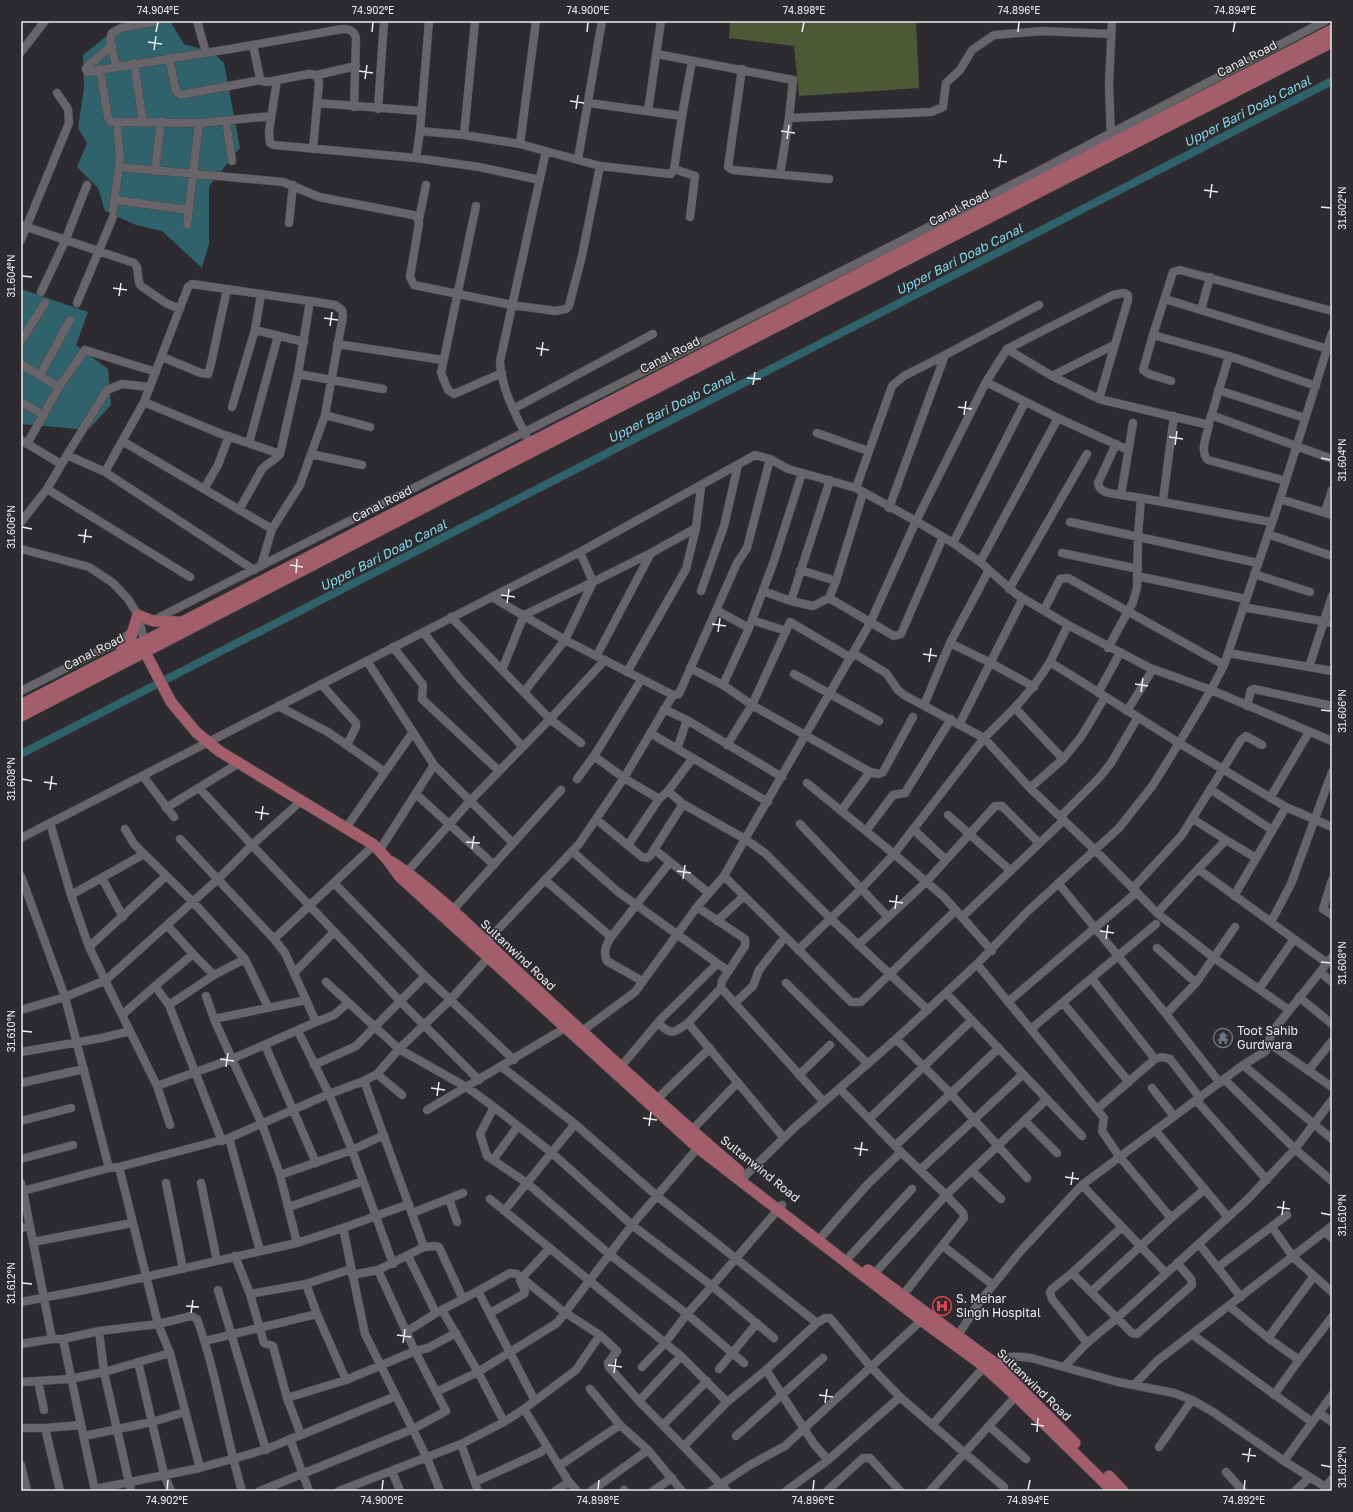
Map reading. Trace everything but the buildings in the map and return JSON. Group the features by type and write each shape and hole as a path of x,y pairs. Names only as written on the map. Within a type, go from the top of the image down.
{"main road":[{"name":"Canal Road","path":"21,716 145,646 1332,30"},
{"name":"Canal Road","path":"21,705 118,655 145,646 182,622 529,442 1112,144 1332,42"},
{"path":"118,655 130,640 138,615 153,621 182,622"},
{"name":"Sultanwind Road","path":"145,646 171,702 196,732 239,763 346,828 407,872 486,942 569,1026 618,1070 657,1099 692,1130 701,1144 745,1176 780,1207 823,1235 903,1295 925,1317 990,1368 1124,1491"},
{"path":"380,852 400,877 488,958 569,1026"},
{"path":"618,1070 701,1144 780,1207 925,1317"},
{"path":"990,1368 1016,1396 1053,1427 1113,1491"}],"street":[{"path":"22,49 45,21"},
{"path":"116,66 110,36 112,33 135,23 157,21"},
{"path":"197,21 206,52"},
{"path":"378,109 384,21"},
{"path":"416,158 420,131 429,21"},
{"path":"464,135 475,21"},
{"path":"520,144 536,21"},
{"path":"578,159 589,103 602,21"},
{"path":"648,111 661,21"},
{"path":"1112,21 1109,84 1112,144"},
{"path":"153,621 524,432 1112,144 1325,21"},
{"path":"112,45 85,70 88,72 134,63 253,45 342,29 350,29 356,35 354,107"},
{"path":"789,118 937,111 943,107 944,89 947,81 960,70 969,53 987,38 1006,33 1023,32 1111,34"},
{"path":"253,45 261,80"},
{"path":"657,54 742,69 793,80 789,118 780,174"},
{"path":"169,58 176,91 180,95 261,80 265,82 309,74 317,75 356,66"},
{"path":"420,131 464,135 520,144 600,166 667,175 671,174 674,168 692,61"},
{"path":"134,63 143,122"},
{"path":"100,69 108,120 117,123 161,121 199,123 271,116"},
{"path":"742,69 728,167 733,170 830,179"},
{"path":"313,149 319,83 317,75"},
{"path":"277,80 269,138 274,145 416,158 479,167 540,180"},
{"path":"21,240 24,226 70,118 68,108 56,93"},
{"path":"317,103 378,109 421,111"},
{"path":"589,103 682,116"},
{"path":"154,171 161,121"},
{"path":"226,121 232,161"},
{"path":"77,303 99,252 113,214 120,154 117,123"},
{"path":"187,226 199,123"},
{"path":"529,442 513,409 502,373 500,360 546,151"},
{"path":"426,185 419,219 411,281 417,287 512,305 555,311 566,309 568,306 582,256 600,166"},
{"path":"119,167 194,175 253,178 283,182 319,197 413,215 419,219"},
{"path":"674,168 695,176 690,217"},
{"path":"41,292 65,241 87,185"},
{"path":"289,223 293,185"},
{"path":"115,200 189,210"},
{"path":"476,206 441,373 443,382 448,390 454,394 502,373"},
{"path":"24,226 136,264 138,283 166,303 180,309"},
{"path":"1171,381 1149,374 1144,370 1153,335 1173,272 1177,270 1186,270 1332,311"},
{"path":"1201,310 1210,277"},
{"path":"105,472 124,442 144,402 189,285 335,305 342,310 343,316 325,415 300,485 272,529 257,568"},
{"path":"162,357 201,373 208,374 227,289"},
{"path":"578,1034 635,992 697,907 724,876 870,623 916,521 986,382 1006,350 1113,296 1124,293 1128,295 1128,300 1099,399"},
{"path":"232,407 255,330 261,294"},
{"path":"1165,299 1330,350"},
{"path":"239,510 262,469 267,464 277,459 280,454 298,374 310,301"},
{"path":"21,341 45,303"},
{"path":"856,488 892,386 904,376 1039,305"},
{"path":"40,375 70,320"},
{"path":"255,330 304,342"},
{"path":"745,1176 784,1138 896,1039 992,950 1027,912 1096,850 1137,807 1179,743 1211,690 1224,665 1286,481 1305,418 1330,350 1332,333"},
{"path":"513,409 653,334"},
{"path":"1153,335 1229,356 1316,386"},
{"path":"249,443 278,336"},
{"path":"337,344 443,360"},
{"path":"1052,376 1114,345"},
{"path":"61,464 24,442 44,415 59,387 85,350 156,372"},
{"path":"1006,350 1052,376 1099,399 1209,425"},
{"path":"890,508 945,355"},
{"path":"1229,356 1211,415 1203,451 1204,456 1208,460 1286,481"},
{"path":"21,364 59,387"},
{"path":"298,374 383,389"},
{"path":"986,382 1058,418 1128,450"},
{"path":"21,522 47,489 107,390 115,385 122,384 150,387"},
{"path":"1218,390 1305,418"},
{"path":"21,402 44,415"},
{"path":"144,402 229,436 280,454"},
{"path":"953,543 1025,402"},
{"path":"325,415 370,427"},
{"path":"1211,415 1332,459"},
{"path":"1162,500 1174,416"},
{"path":"980,562 1058,418"},
{"path":"1121,495 1132,423"},
{"path":"817,433 868,451"},
{"path":"204,489 224,452 229,436"},
{"path":"124,442 272,529"},
{"path":"1116,444 1098,484 1101,491 1162,500 1272,522"},
{"path":"311,454 362,465"},
{"path":"1009,589 1087,454"},
{"path":"67,455 105,472 257,568"},
{"path":"21,838 580,552 701,487 755,455 770,459 783,468 856,488 953,543 980,562 1009,589 1108,648 1153,669 1211,690 1332,741"},
{"path":"492,596 565,640 597,655 641,680 673,695 679,694 737,563 747,548 770,459"},
{"path":"701,591 724,526 738,465"},
{"path":"723,685 751,624 802,473"},
{"path":"791,601 830,480"},
{"path":"627,672 686,569 696,528 701,487"},
{"path":"47,489 190,577"},
{"path":"1280,498 1329,514 1332,490"},
{"path":"763,591 791,601 813,606 829,598 836,581 864,493"},
{"path":"1108,648 1133,602 1138,572 1138,536 1141,498"},
{"path":"1070,522 1258,563"},
{"path":"502,670 524,615 652,553 696,528"},
{"path":"1268,534 1332,556"},
{"path":"829,598 894,636 901,634 943,537"},
{"path":"21,549 89,566 113,583 128,599 138,615 145,646"},
{"path":"524,692 565,640 593,582 580,552"},
{"path":"1062,552 1246,599"},
{"path":"597,655 652,553"},
{"path":"800,570 836,581"},
{"path":"924,705 950,643 989,570"},
{"path":"1254,574 1310,592"},
{"path":"1044,610 1060,579 1064,577 1224,665"},
{"path":"1309,667 1322,622 1332,596"},
{"path":"959,725 992,663 1023,598"},
{"path":"1243,607 1332,623"},
{"path":"716,610 751,624 786,631"},
{"path":"452,617 550,719 581,743"},
{"path":"727,745 752,705 790,622 886,673 898,690 904,695 984,738 1030,788 1096,850 1157,913 1214,958 1288,1010"},
{"path":"798,950 862,888 894,854 984,738 1034,687 1050,662 1068,625"},
{"path":"21,691 121,640 133,632"},
{"path":"423,632 460,679 522,747"},
{"path":"950,643 992,663 1034,687"},
{"path":"393,647 423,685 422,699 499,772"},
{"path":"1030,788 1063,759 1081,737 1120,653"},
{"path":"1228,653 1332,671"},
{"path":"367,660 434,765 513,843"},
{"path":"407,872 470,801 605,660"},
{"path":"1050,662 1101,695 1270,798 1314,821 1332,827"},
{"path":"690,668 723,685 752,705 870,772 879,774 883,772 913,717"},
{"path":"1127,711 1153,669"},
{"path":"794,674 879,721"},
{"path":"577,779 594,756 641,680"},
{"path":"321,684 356,723 356,728 347,745"},
{"path":"1247,706 1251,690 1332,706"},
{"path":"486,942 572,850 596,819 624,778 673,695"},
{"path":"278,706 328,732 385,772"},
{"path":"1015,708 1063,759"},
{"path":"664,709 687,720 782,777"},
{"path":"962,917 1039,843 1099,778 1111,763 1138,717"},
{"path":"866,831 893,795 905,793 951,719"},
{"path":"677,749 687,720"},
{"path":"346,828 413,732"},
{"path":"1270,798 1309,732"},
{"path":"650,733 768,802"},
{"path":"1008,1002 1096,929 1135,890 1169,851 1193,819 1222,769 1244,737 1250,737 1262,745"},
{"path":"594,756 624,778 660,799"},
{"path":"628,845 660,799 694,758"},
{"path":"166,808 239,763"},
{"path":"274,939 335,884 380,852 434,765"},
{"path":"841,811 870,772"},
{"path":"1270,922 1291,884 1332,772"},
{"path":"143,776 174,817"},
{"path":"807,783 944,897 992,950"},
{"path":"199,788 401,1002 479,1080"},
{"path":"1210,789 1272,830"},
{"path":"452,911 561,790"},
{"path":"668,791 683,804 745,838 764,853 858,945 891,974 928,1010"},
{"path":"416,794 425,801 448,825 494,864"},
{"path":"21,1010 65,997 106,980 218,879 252,845 301,801"},
{"path":"596,819 644,858 650,856 655,850 683,804"},
{"path":"858,945 926,882 998,805 1002,806 1039,843"},
{"path":"1234,896 1286,807"},
{"path":"948,815 1011,871"},
{"path":"1193,819 1256,858"},
{"path":"50,823 71,895 89,947 157,1086 170,1125"},
{"path":"800,824 888,916"},
{"path":"125,829 131,840 245,959 268,1007"},
{"path":"913,829 946,860"},
{"path":"180,839 274,939 285,954 316,1022"},
{"path":"1157,913 1226,840"},
{"path":"572,850 616,891 728,971"},
{"path":"655,850 708,894"},
{"path":"71,895 144,854"},
{"path":"642,981 607,961 605,950 611,937 635,904 670,862"},
{"path":"955,1340 978,1304 1019,1253 1082,1185 1119,1156 1244,1065 1266,1051 1270,1044 1272,1032 1288,1010 1330,960 1294,939 1198,869"},
{"path":"21,876 65,997 78,1042 109,1168"},
{"path":"89,947 166,876"},
{"path":"724,876 851,1002 856,1003 861,1002 956,910"},
{"path":"102,878 122,917"},
{"path":"545,880 611,937"},
{"path":"1332,880 1323,909 1332,915"},
{"path":"1058,883 1222,1081 1295,1149 1332,1181"},
{"path":"335,884 450,1000 514,1060"},
{"path":"717,921 744,896"},
{"path":"658,1023 667,1032 672,1033 688,1023 721,988 722,981 745,946 745,940 697,907"},
{"path":"1031,1029 1156,924"},
{"path":"167,925 214,975"},
{"path":"1166,1014 1196,983 1235,927"},
{"path":"294,973 334,932"},
{"path":"735,1004 753,986 759,970 785,937"},
{"path":"1259,989 1294,939"},
{"path":"1157,948 1196,983"},
{"path":"122,1015 193,954"},
{"path":"22,1191 226,1139 329,1094 364,1081 377,1074 399,1049 450,1000 488,958"},
{"path":"169,1005 214,975 245,959"},
{"path":"618,1070 658,1023 717,964"},
{"path":"977,964 1097,1109 1105,1120 1101,1126 1102,1131 1119,1156 1171,1218"},
{"path":"1320,972 1332,982"},
{"path":"314,1065 356,1046 426,976"},
{"path":"1092,979 1155,1060"},
{"path":"326,982 399,1049 468,1088 494,1107 552,1153 632,1225 712,1286 774,1338"},
{"path":"786,983 868,1064"},
{"path":"155,986 169,1005 196,1073 226,1139 260,1251"},
{"path":"721,988 824,1102"},
{"path":"946,993 1082,1136"},
{"path":"206,996 214,1019 262,1124 280,1176 297,1243"},
{"path":"1299,997 1332,1024"},
{"path":"214,1019 306,1000"},
{"path":"157,1086 232,1059 298,1031 334,1015 348,1003"},
{"path":"1063,1003 1129,1082"},
{"path":"870,1119 972,1020"},
{"path":"688,1023 784,1138"},
{"path":"427,1110 468,1088 569,1026"},
{"path":"21,1052 130,1031"},
{"path":"298,1031 329,1094 352,1150 393,1264"},
{"path":"896,1039 950,1093 1027,1178"},
{"path":"1308,1070 1332,1042"},
{"path":"1270,1044 1332,1087"},
{"path":"265,1045 316,1163"},
{"path":"800,1074 830,1045"},
{"path":"657,1099 710,1048"},
{"path":"823,1235 898,1149 950,1093 999,1048"},
{"path":"1097,1109 1155,1060 1162,1057 1170,1059 1198,1099 1267,1180"},
{"path":"1244,1065 1313,1125 1332,1139"},
{"path":"502,1067 575,1124 657,1196 817,1323"},
{"path":"21,1083 84,1068"},
{"path":"377,1074 402,1095"},
{"path":"920,1170 1023,1074"},
{"path":"364,1081 424,1248"},
{"path":"692,1130 738,1082"},
{"path":"1152,1088 1174,1116"},
{"path":"840,1089 963,1213 964,1218 903,1295"},
{"path":"874,1274 946,1195 1047,1099"},
{"path":"1064,1367 1088,1343 1199,1244 1267,1180 1295,1149 1332,1100"},
{"path":"494,1107 480,1134 488,1156 527,1183 609,1254 687,1314 744,1363"},
{"path":"21,1121 71,1108"},
{"path":"1025,1121 1057,1153"},
{"path":"504,1211 575,1124"},
{"path":"493,1160 518,1126"},
{"path":"1155,1130 1228,1217"},
{"path":"280,1176 352,1150 384,1135"},
{"path":"436,1392 478,1372 510,1354 557,1323 632,1225 701,1144"},
{"path":"21,1159 73,1145"},
{"path":"119,1167 158,1324 170,1353 200,1468"},
{"path":"972,1171 1001,1199"},
{"path":"289,1207 363,1181"},
{"path":"21,1183 25,1227 33,1242 52,1339"},
{"path":"166,1183 183,1269"},
{"path":"201,1183 217,1261"},
{"path":"1082,1185 1166,1273"},
{"path":"850,1256 912,1189"},
{"path":"1091,1292 1171,1218 1205,1189"},
{"path":"412,1213 463,1193"},
{"path":"449,1198 457,1222"},
{"path":"490,1199 681,1356 727,1402"},
{"path":"21,1302 146,1277 297,1243 409,1204"},
{"path":"642,1367 665,1343 687,1314 780,1207"},
{"path":"1218,1267 1287,1215"},
{"path":"33,1242 132,1222"},
{"path":"1134,1385 1157,1361 1193,1335 1332,1226"},
{"path":"1088,1343 1050,1296 1052,1289 1072,1273 1122,1227"},
{"path":"1272,1227 1293,1257 1332,1292"},
{"path":"343,1228 365,1334 427,1458 440,1491"},
{"path":"1325,1232 1332,1238"},
{"path":"1199,1244 1241,1297"},
{"path":"250,1294 306,1284 352,1272 378,1270 424,1248 437,1246 463,1299"},
{"path":"943,1246 993,1286"},
{"path":"490,1313 524,1294 525,1291 520,1283 522,1277 550,1248"},
{"path":"235,1256 250,1294 264,1343 273,1346 287,1398 301,1435"},
{"path":"408,1256 439,1312 456,1333 504,1422"},
{"path":"1072,1273 1132,1333 1137,1334 1192,1285 1191,1279 1177,1263"},
{"path":"260,1491 413,1429 446,1411 415,1351 378,1270"},
{"path":"406,1332 510,1273 517,1274 564,1312 600,1336 617,1351 608,1363 609,1367 639,1401 727,1491"},
{"path":"1268,1338 1314,1276"},
{"path":"306,1284 316,1314 346,1380"},
{"path":"218,1290 233,1335 266,1450"},
{"path":"478,1291 535,1400"},
{"path":"1229,1306 1268,1338 1299,1360"},
{"path":"205,1341 261,1329 316,1314"},
{"path":"21,1344 99,1331 158,1324 194,1316 197,1319 205,1341 242,1491"},
{"path":"711,1491 750,1465 785,1446 804,1430 870,1366 925,1317"},
{"path":"1274,1395 1332,1317"},
{"path":"684,1446 727,1402 766,1370 817,1323 825,1318 830,1318 870,1366 900,1397 1004,1487"},
{"path":"719,1369 756,1324"},
{"path":"99,1331 104,1372 131,1491"},
{"path":"287,1398 346,1380 415,1351 428,1348 456,1333"},
{"path":"1193,1335 1312,1422"},
{"path":"339,1491 357,1488 392,1471 461,1444 504,1422 576,1370 600,1336"},
{"path":"63,1338 70,1379 95,1490 164,1474 200,1468 266,1450 396,1396"},
{"path":"21,1382 70,1379 104,1372 170,1353"},
{"path":"639,1401 681,1356"},
{"path":"932,1425 990,1368 1008,1357 1017,1356 1087,1374 1174,1393 1192,1400 1213,1412 1284,1461 1329,1489 1332,1479"},
{"path":"736,1436 823,1358"},
{"path":"138,1362 164,1474 171,1491"},
{"path":"766,1370 804,1430 828,1460"},
{"path":"38,1381 44,1410"},
{"path":"663,1425 707,1381"},
{"path":"590,1389 620,1425 648,1450 682,1491"},
{"path":"1284,1461 1332,1395"},
{"path":"930,1491 1016,1396"},
{"path":"786,1491 828,1460 900,1397"},
{"path":"1159,1447 1192,1400"},
{"path":"524,1409 569,1482 577,1491"},
{"path":"84,1436 152,1422 185,1412"},
{"path":"1319,1413 1332,1422"},
{"path":"21,1428 81,1425"},
{"path":"559,1466 620,1425"},
{"path":"988,1426 1026,1459"},
{"path":"45,1428 60,1491"},
{"path":"290,1439 301,1474 309,1491"},
{"path":"461,1444 478,1491"},
{"path":"475,1482 541,1452 547,1447"},
{"path":"591,1491 648,1450"},
{"path":"827,1491 863,1458 866,1457 870,1458 900,1491"},
{"path":"21,1465 27,1491"},
{"path":"392,1471 400,1491"},
{"path":"1226,1472 1243,1491"},
{"path":"653,1491 672,1478"},
{"path":"1295,1491 1310,1478"},
{"path":"555,1491 569,1482"}],"green space":[{"path":"730,21 916,21 919,88 799,96 794,46 729,38"}],"water":[{"path":"125,21 170,21 184,44 212,52 224,63 240,148 209,186 209,244 202,268 162,231 136,225 105,211 98,188 77,167 87,143 78,128 84,88 83,55"},
{"path":"21,289 88,312 76,345 108,369 111,405 88,430 21,424"}],"waterway":[{"name":"Upper Bari Doab Canal","path":"21,754 1332,81"}],"place":[{"name":"Toot Sahib Gurdwara","path":"1223,1038"},
{"name":"S. Mehar Singh Hospital","path":"942,1306"}]}
